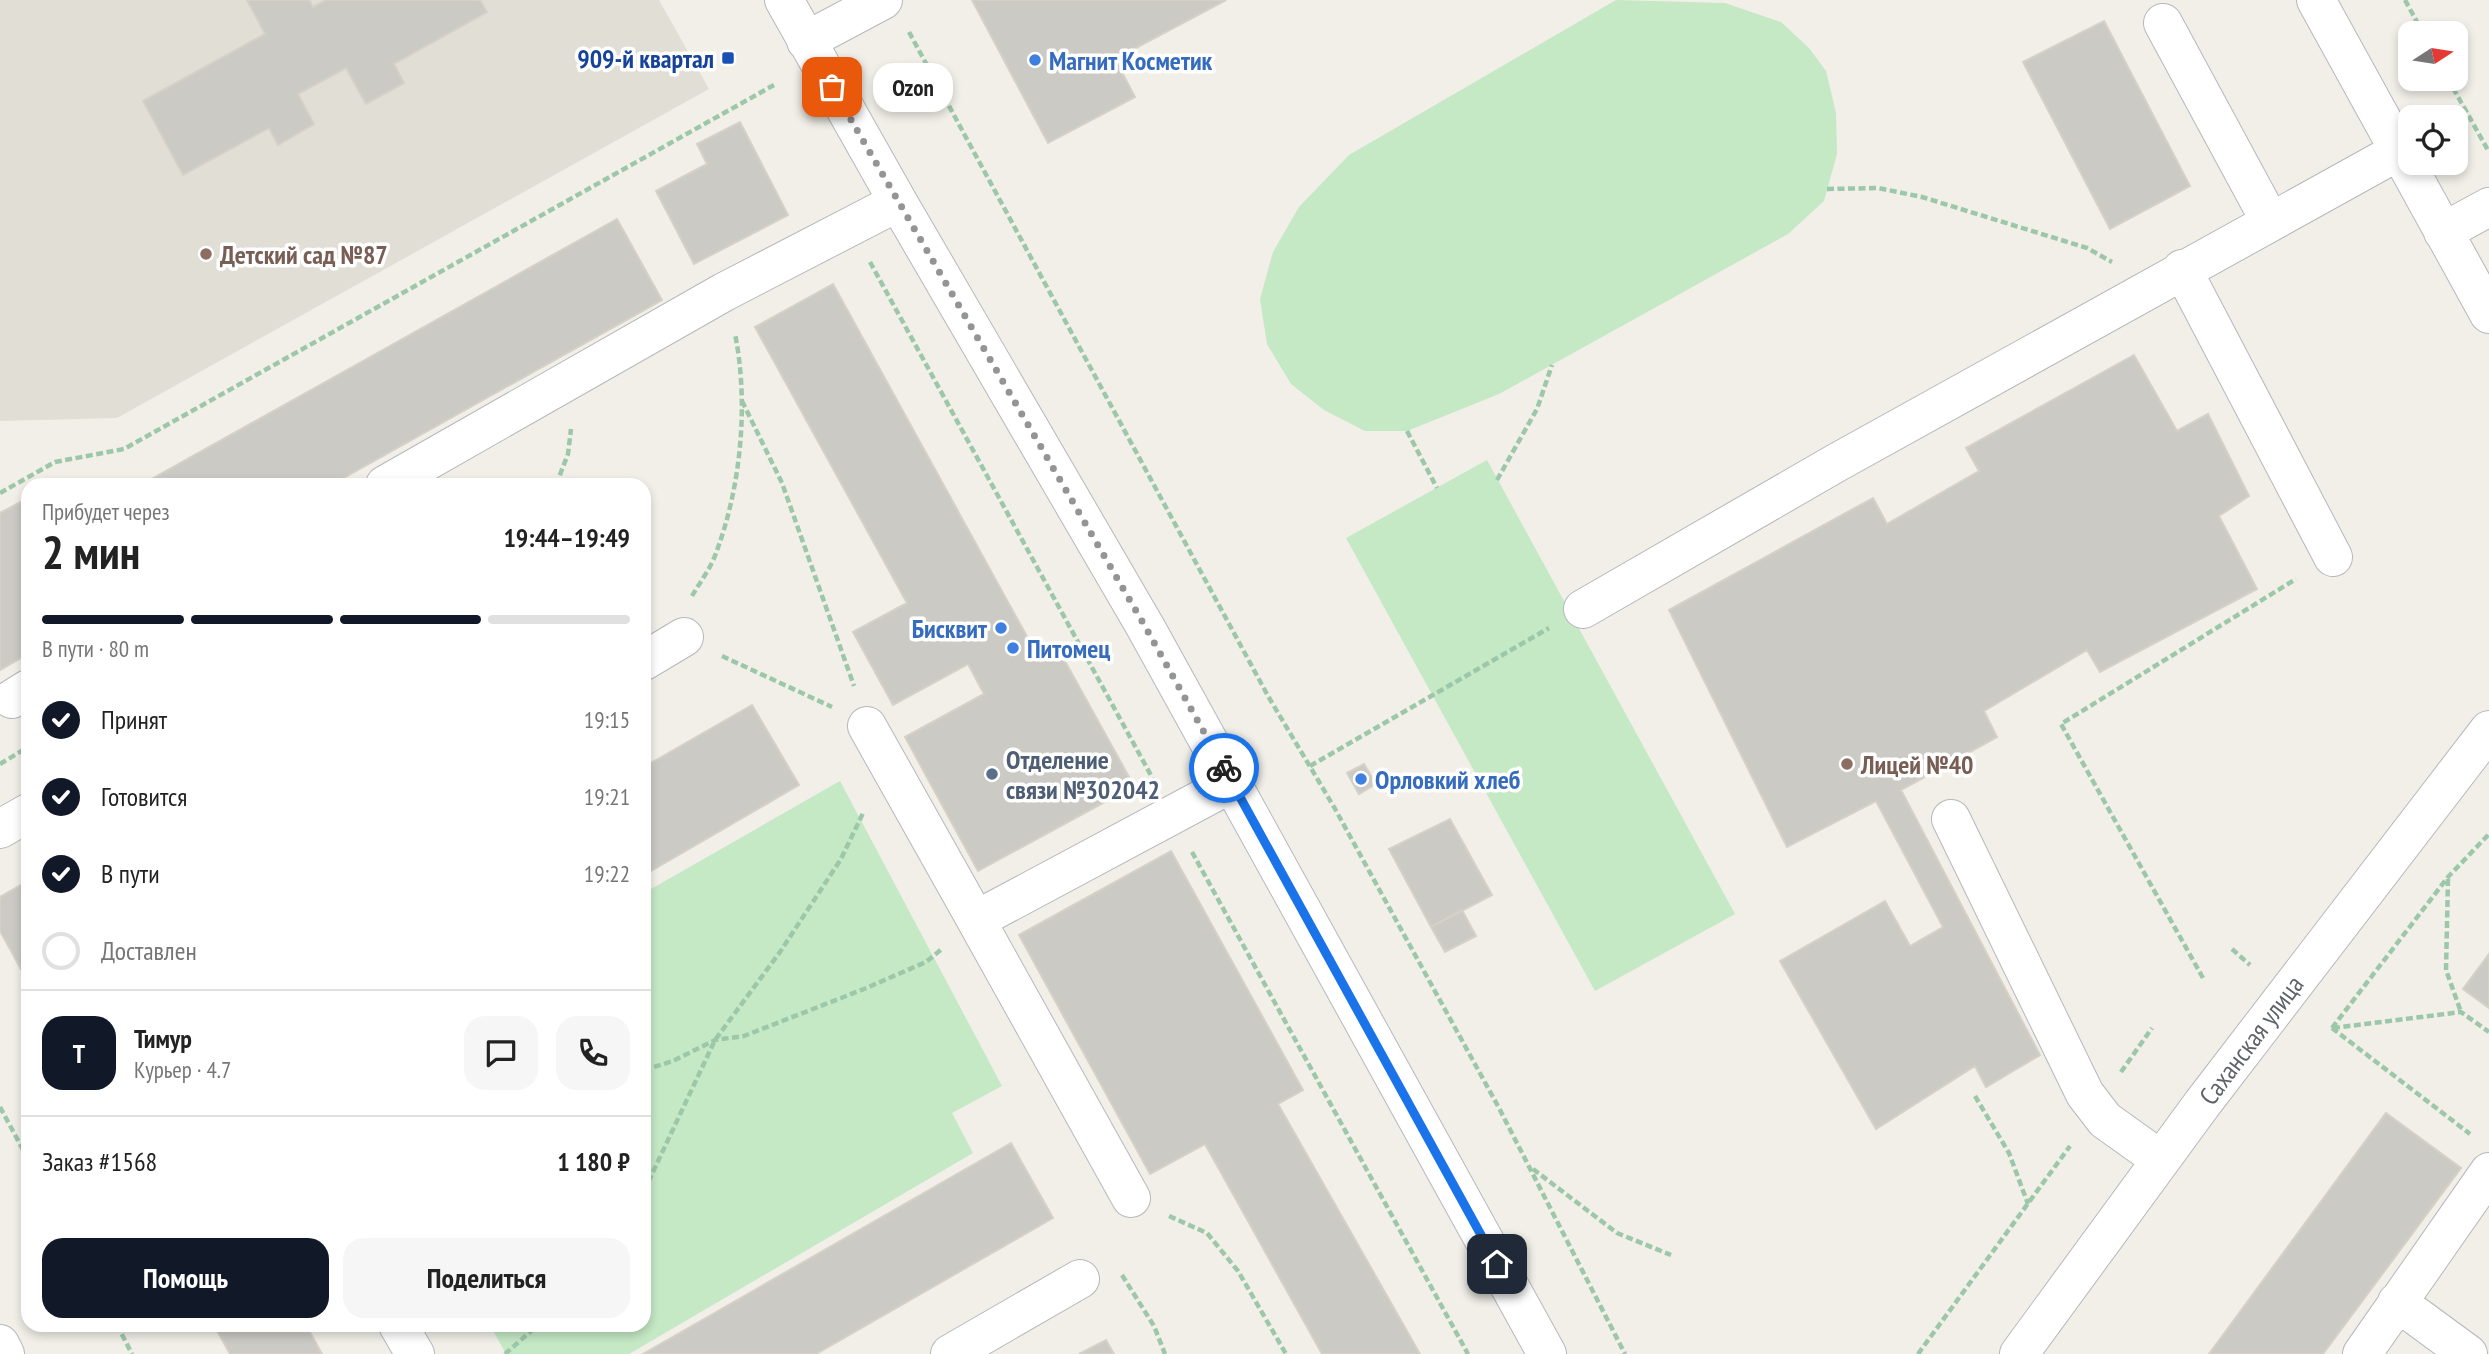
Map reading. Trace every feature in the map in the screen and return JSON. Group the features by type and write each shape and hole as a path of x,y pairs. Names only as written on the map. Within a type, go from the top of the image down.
{"street":[{"path":"784,0 898,202 1146,628 1547,1354"},
{"path":"806,41 883,0"},
{"path":"2316,0 2398,148"},
{"path":"2163,23 2270,221"},
{"path":"1583,609 2167,277 2398,151"},
{"path":"2412,175 2489,314"},
{"path":"396,478 724,292 898,202"},
{"path":"2443,232 2489,207"},
{"path":"2167,277 2333,557"},
{"path":"651,657 684,637"},
{"path":"867,726 1131,1198"},
{"name":"Саханская улица","path":"2019,1354 2161,1160 2489,730"},
{"path":"976,920 1232,783"},
{"path":"0,829 21,817"},
{"path":"1951,819 2085,1094 2105,1119 2161,1160"},
{"path":"2362,1354 2397,1303 2484,1156"},
{"path":"950,1354 1080,1279"},
{"path":"2397,1303 2468,1354"},
{"path":"402,1332 415,1354"},
{"path":"0,1344 5,1354"}],"path":[{"path":"2405,0 2416,21"},
{"path":"910,33 1268,696 1310,766 1530,1166 1625,1354"},
{"path":"28,478 55,462 124,449 774,85"},
{"path":"2455,91 2489,152"},
{"path":"1828,189 1878,188 1995,218 2167,277"},
{"path":"724,292 736,337 740,398 732,503 715,556 686,607 684,637 808,694 867,726"},
{"path":"1497,480 1537,409 1552,365"},
{"path":"740,398 782,483 867,726"},
{"path":"1407,431 1437,488"},
{"path":"0,494 21,482"},
{"path":"2203,978 2062,724 2333,557"},
{"path":"1310,766 1583,609"},
{"path":"0,764 21,751"},
{"path":"651,1176 715,1040 780,952 841,859 865,810 892,769"},
{"path":"2332,1028 2448,877 2489,834"},
{"path":"2448,877 2446,970 2460,1012 2489,1031"},
{"path":"651,1068 673,1061 715,1040 744,1036 926,962 976,920"},
{"path":"2232,949 2250,965"},
{"path":"2332,1028 2460,1012"},
{"path":"1918,1354 2028,1205 2152,1028"},
{"path":"2332,1028 2484,1156"},
{"path":"1975,1096 2009,1153 2028,1205"},
{"path":"0,1107 21,1146"},
{"path":"1530,1166 1618,1233 1671,1255"},
{"path":"1131,1198 1207,1233 1238,1271 1286,1354"},
{"path":"1080,1279 1110,1257 1154,1326 1165,1354"},
{"path":"121,1332 132,1354"},
{"path":"505,1354 530,1332"}],"shaded area":[{"name":"Детский сад №87","path":"0,0 659,0 709,89 117,418 0,421"}],"green space":[{"path":"1616,0 1725,3 1781,22 1809,48 1826,71 1836,113 1837,154 1824,201 1788,234 1499,394 1407,431 1365,431 1324,410 1291,384 1267,344 1260,299 1273,252 1299,207 1349,155"},
{"path":"1487,460 1735,914 1595,991 1346,538"},
{"path":"840,781 1002,1086 952,1113 973,1153 629,1354 506,1354 494,1332 651,1332 651,889"}],"building":[{"path":"247,0 309,0 313,7 326,0 480,0 487,12 394,64 404,83 366,104 346,68 298,94 314,124 278,145 269,128 183,175 143,101 265,34"},
{"path":"972,0 1226,0 1115,59 1135,97 1048,143"},
{"path":"2104,21 2190,186 2110,229 2023,62"},
{"path":"740,122 788,215 694,264 656,191 707,164 697,144"},
{"path":"617,219 662,300 344,478 154,478"},
{"path":"833,284 1041,662 1060,652 1134,786 978,871 905,737 984,694 968,664 893,705 853,632 907,603 755,327"},
{"name":"Лицей №40","path":"2134,355 2177,431 2208,414 2249,496 2219,516 2257,589 2100,672 2087,650 1984,711 1997,737 1901,790 2040,1055 1986,1087 1975,1066 1876,1129 1780,961 1885,901 1910,946 1943,927 1876,801 1787,847 1669,610 1873,498 1887,524 1979,471 1966,448"},
{"path":"21,502 21,658 0,670 0,513"},
{"path":"752,705 799,785 651,871 651,763"},
{"name":"Орловкий хлеб","path":"1364,764 1376,784 1359,794 1347,773"},
{"path":"1450,819 1492,895 1431,927 1389,849"},
{"path":"1171,851 1303,1090 1278,1104 1420,1354 1322,1354 1205,1144 1150,1174 1019,935"},
{"path":"21,885 21,969 0,931 0,897"},
{"path":"1462,910 1476,936 1445,952 1431,927"},
{"path":"2489,954 2489,1008 2463,989"},
{"path":"2386,1113 2461,1168 2323,1354 2209,1354"},
{"path":"1011,1143 1053,1218 816,1354 643,1354"},
{"path":"218,1332 310,1332 322,1354 230,1354"},
{"path":"1106,1340 1114,1354 1079,1354"}],"way so far":[{"path":"832,87 1146,628 1224,768"}],"place":[{"name":"909-й квартал","path":"728,58"},
{"name":"Магнит Косметик","path":"1035,60"},
{"name":"Ozon","path":"832,87"},
{"name":"Детский сад №87","path":"206,254"},
{"name":"Бисквит","path":"1001,628"},
{"name":"Питомец","path":"1013,648"},
{"name":"Лицей №40","path":"1847,764"},
{"name":"Отделение связи №302042","path":"992,774"},
{"name":"Орловкий хлеб","path":"1361,779"}],"route":[{"path":"1224,768 1497,1264"}]}
